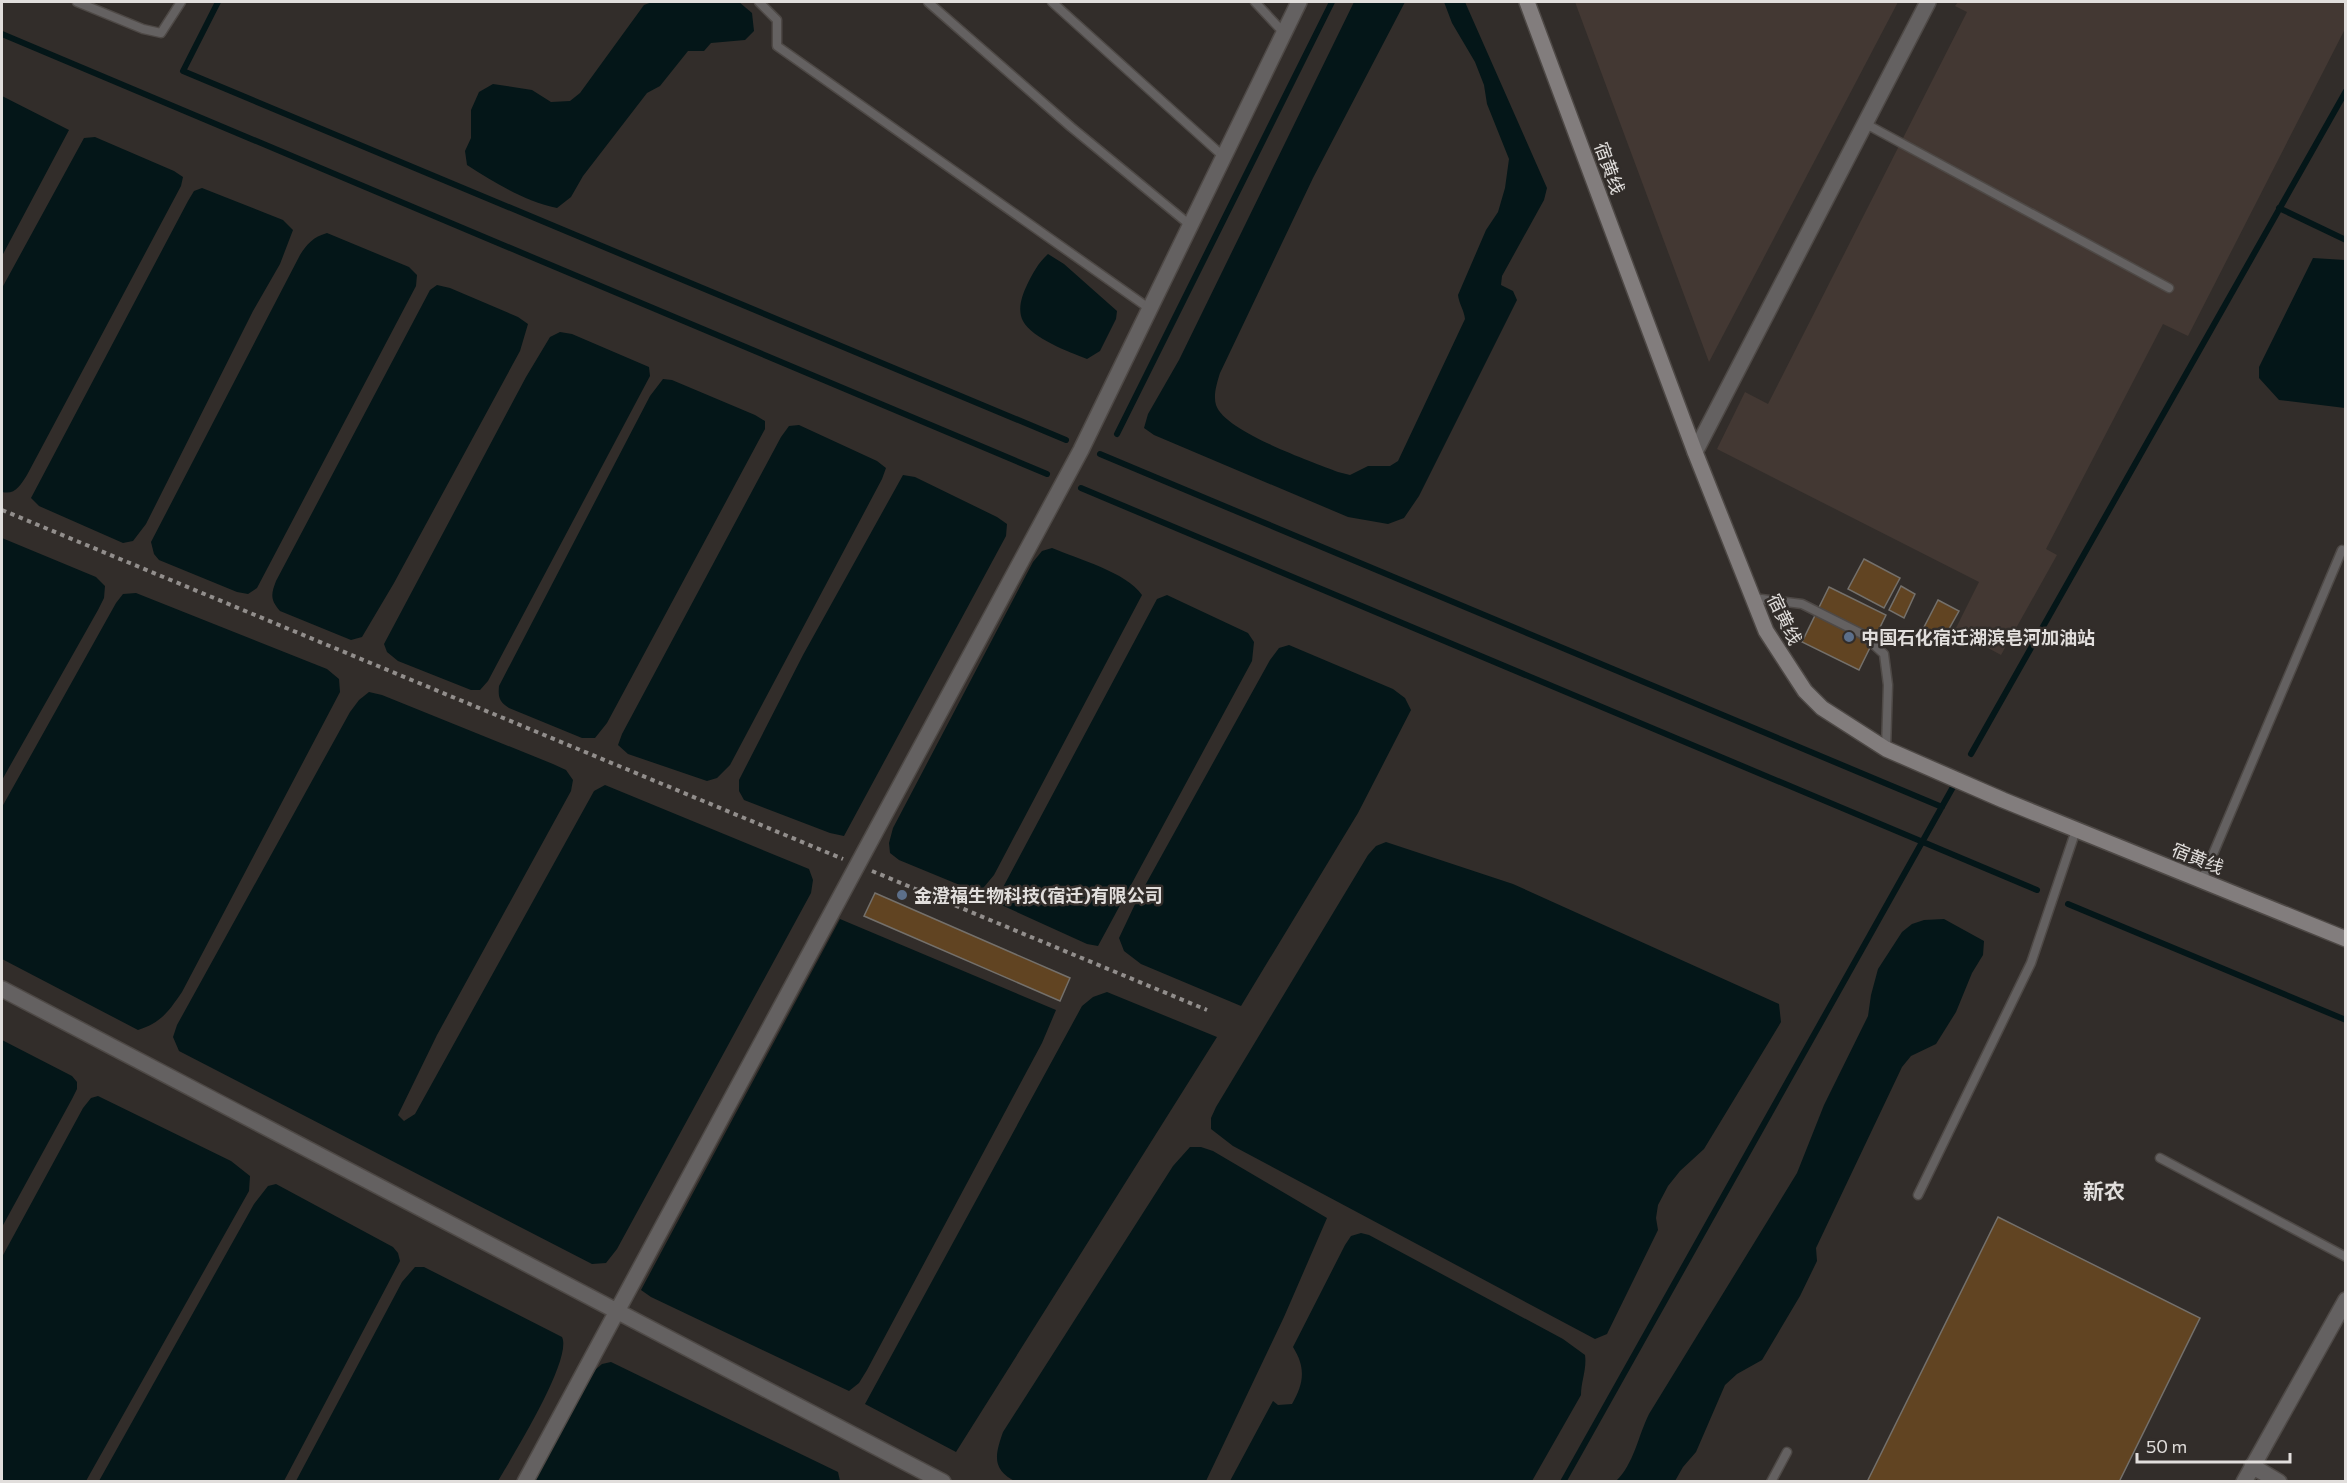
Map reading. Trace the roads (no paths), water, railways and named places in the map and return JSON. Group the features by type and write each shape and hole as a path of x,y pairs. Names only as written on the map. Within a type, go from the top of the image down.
{"main road":[{"name":"宿黄线","path":"1527,2 1695,452 1766,631 1805,691 1822,708 1886,749 2076,830 2346,939"}],"street":[{"path":"525,1482 1081,450 1299,2"},
{"path":"1695,452 1928,2"},
{"path":"2,989 943,1482"},
{"path":"2244,1482 2346,1300"},
{"path":"2252,1466 2279,1482"}],"lane":[{"path":"77,2 143,29 161,33 181,2"},
{"path":"759,2 777,20 777,46 1150,309"},
{"path":"928,2 1071,127 1190,225"},
{"path":"1052,2 1224,157"},
{"path":"1255,2 1284,33"},
{"path":"1866,124 2169,288"},
{"path":"2202,880 2342,550"},
{"path":"1753,598 1802,604 1862,634 1884,654 1888,685 1886,749"},
{"path":"1918,1195 2031,963 2076,830"},
{"path":"2160,1158 2346,1257"},
{"path":"1771,1482 1787,1452"}],"waterway":[{"path":"218,2 183,71 1066,440"},
{"path":"1117,434 1332,2"},
{"path":"2,34 1047,474"},
{"path":"1971,754 2346,91"},
{"path":"2279,208 2346,240"},
{"path":"1100,454 1942,807"},
{"path":"1081,488 2037,890"},
{"path":"1563,1482 1953,787"},
{"path":"2068,904 2346,1020"}],"place":[{"name":"中国石化宿迁湖滨皂河加油站","path":"1849,637"},
{"name":"金澄福生物科技(宿迁)有限公司","path":"902,895"}],"district":[{"name":"新农","path":"2104,1190"}]}
